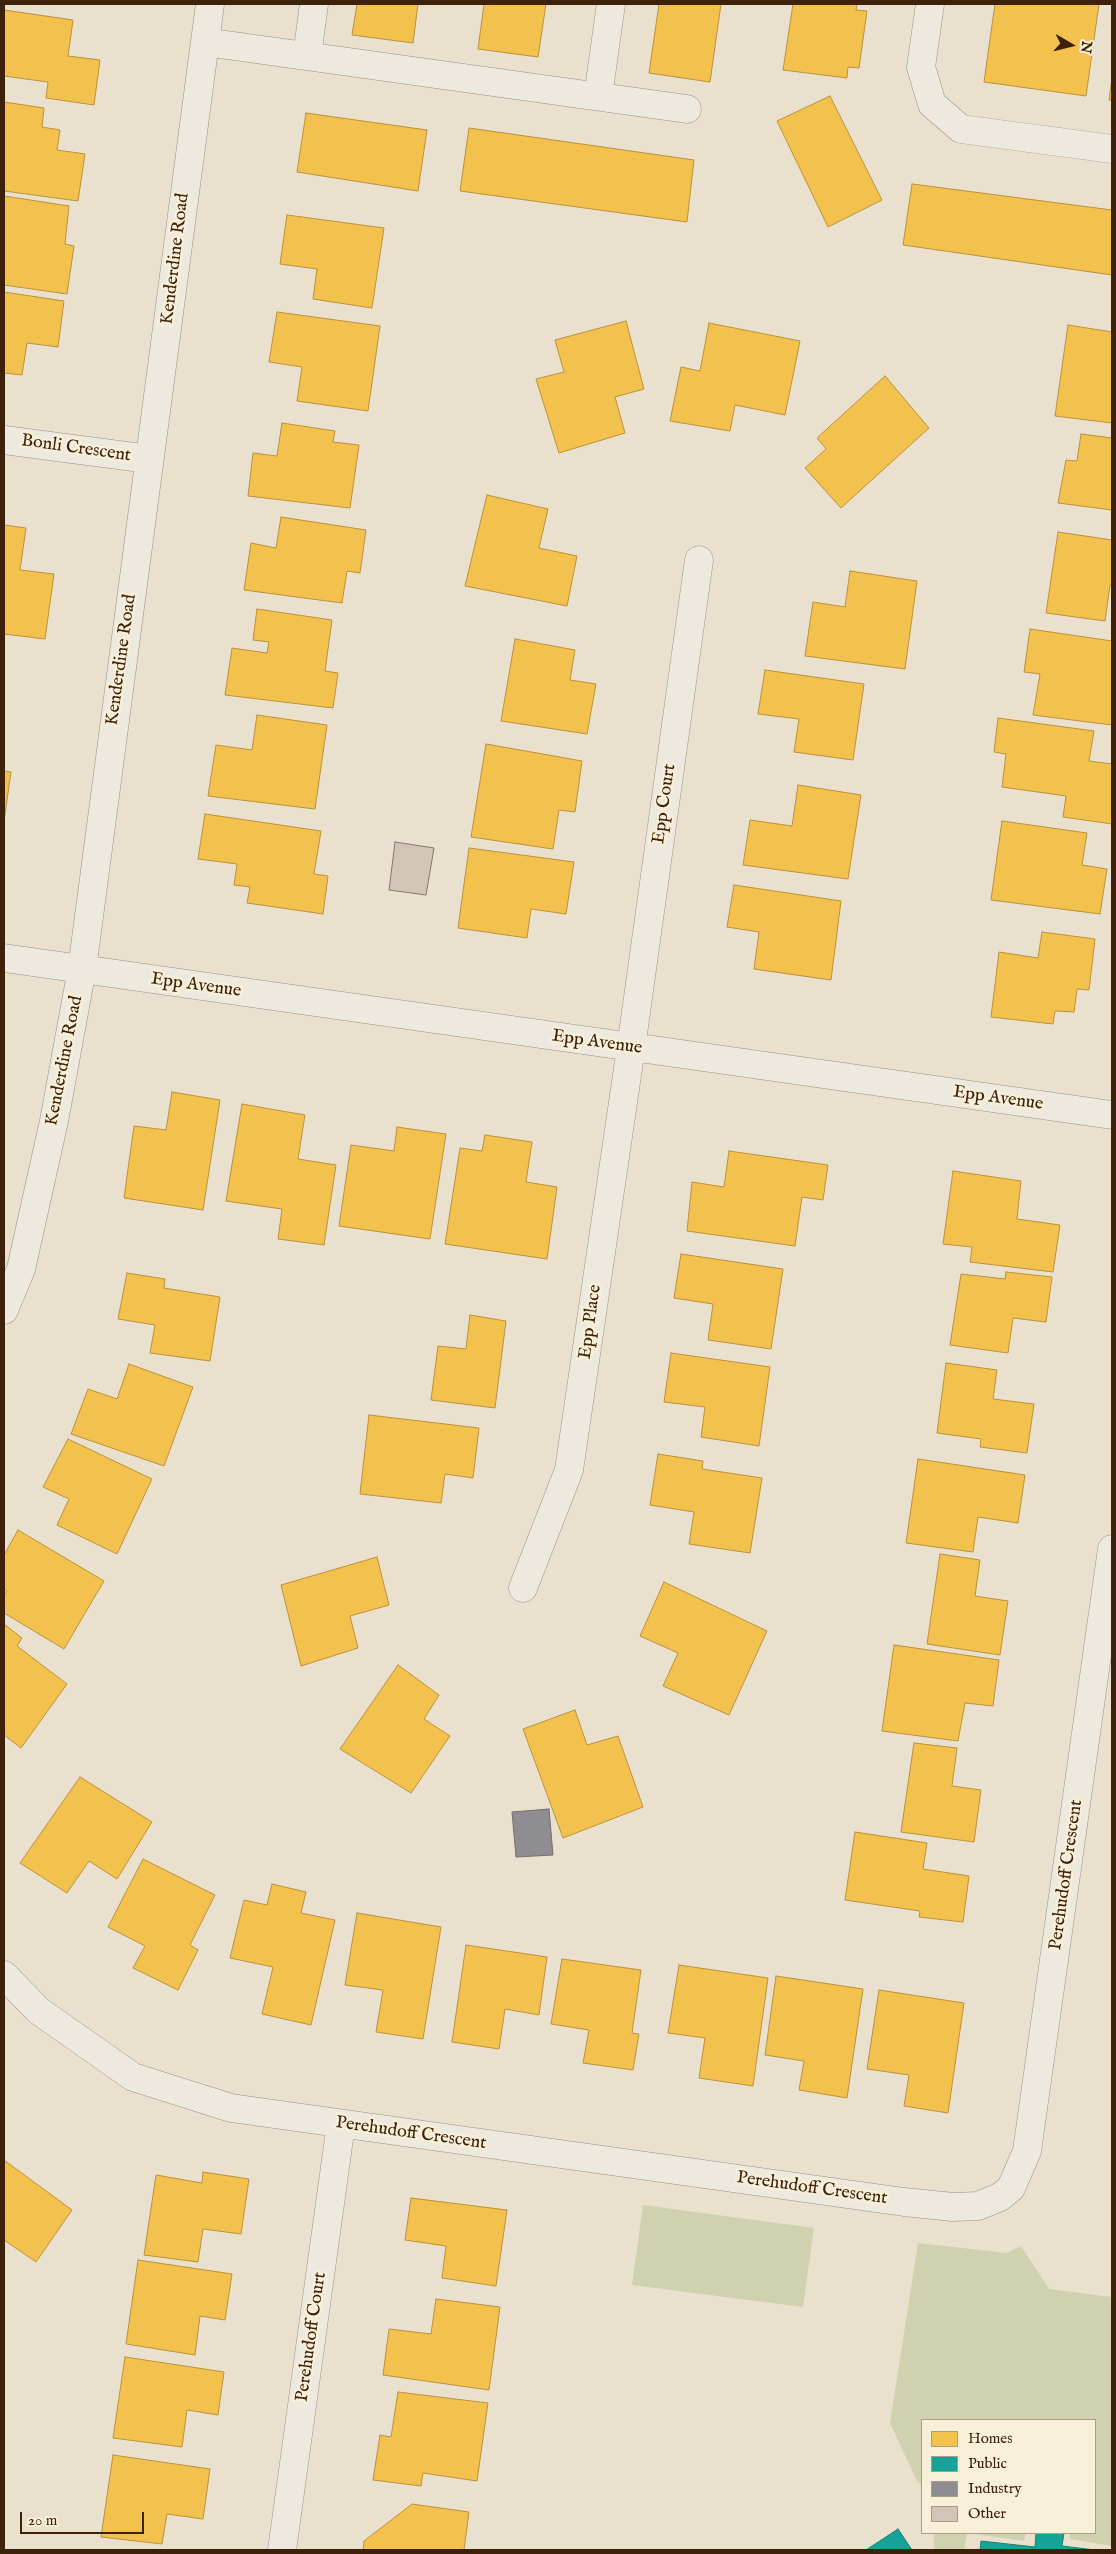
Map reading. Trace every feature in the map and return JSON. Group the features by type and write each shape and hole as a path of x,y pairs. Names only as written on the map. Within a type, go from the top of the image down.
{"street":[{"name":"Kenderdine Road","path":"4,1310 21,1269 54,1121 82,970 210,4"},
{"path":"307,56 314,4"},
{"path":"598,96 611,4"},
{"path":"930,4 921,67 932,104 961,129 1112,149"},
{"path":"205,42 687,109"},
{"name":"Bonli Crescent","path":"4,440 149,459"},
{"name":"Epp Court","path":"632,1048 699,560"},
{"name":"Epp Avenue","path":"4,958 1112,1115"},
{"name":"Epp Place","path":"523,1588 569,1470 632,1048"},
{"name":"Perehudoff Crescent","path":"4,1975 39,2010 133,2077 232,2108 914,2203 953,2207 978,2206 1000,2197 1012,2188 1027,2151 1112,1549"},
{"name":"Perehudoff Court","path":"282,2550 342,2124"}],"green space":[{"path":"643,2205 814,2228 803,2307 632,2285"},
{"path":"918,2243 1007,2253 1021,2246 1049,2289 1112,2297 1112,2546 1070,2539 1070,2534 1096,2534 1096,2419 921,2419 921,2486 915,2477 890,2423"},
{"path":"934,2534 967,2534 964,2550 934,2550"},
{"path":"974,2534 1026,2534 1024,2541"}],"building: Homes":[{"path":"357,4 418,4 413,43 352,35"},
{"path":"484,4 546,4 538,57 478,49"},
{"path":"659,4 721,4 710,82 649,73"},
{"path":"793,4 857,4 856,10 867,11 859,68 848,67 847,78 783,70"},
{"path":"995,4 1099,4 1086,96 984,82"},
{"path":"4,10 73,20 68,56 100,60 94,105 46,98 48,82 4,76"},
{"path":"1112,78 1112,100 1109,100"},
{"path":"830,96 882,200 828,227 777,121"},
{"path":"4,102 44,108 42,127 60,130 57,150 85,154 78,201 4,191"},
{"path":"306,113 427,130 418,191 297,172"},
{"path":"469,128 694,160 687,222 460,191"},
{"path":"912,184 1112,210 1112,275 903,245"},
{"path":"4,196 69,206 65,244 74,246 67,294 4,285"},
{"path":"287,215 384,228 372,308 313,299 317,269 280,264"},
{"path":"4,292 64,301 58,347 27,343 22,375 4,373"},
{"path":"277,312 380,326 368,411 297,401 302,367 269,362"},
{"path":"626,321 644,389 615,397 625,433 559,453 536,379 564,372 555,340"},
{"path":"709,323 800,341 785,415 735,405 730,431 670,421 681,367 700,371"},
{"path":"1068,325 1112,332 1112,423 1055,416"},
{"path":"885,376 929,428 841,508 805,468 826,449 817,438"},
{"path":"282,423 335,431 333,442 359,445 350,508 248,496 253,453 277,456"},
{"path":"1081,434 1112,438 1112,510 1058,503 1066,460 1077,461"},
{"path":"487,495 548,509 539,548 577,556 567,606 465,586"},
{"path":"281,517 366,530 360,573 347,571 342,603 244,590 251,543 276,548"},
{"path":"4,525 26,528 20,570 54,574 45,639 4,634"},
{"path":"1058,532 1112,540 1112,585 1110,585 1105,621 1046,613"},
{"path":"850,571 917,581 905,669 805,656 813,602 845,607"},
{"path":"257,609 332,620 325,671 338,673 333,708 225,695 232,648 267,653 269,642 253,640"},
{"path":"1030,629 1112,641 1112,725 1033,715 1040,674 1024,672"},
{"path":"515,639 575,650 570,680 596,684 587,734 501,721"},
{"path":"765,670 864,684 853,760 794,752 799,719 758,714"},
{"path":"257,715 327,725 315,809 208,796 216,745 252,750"},
{"path":"998,718 1094,731 1089,761 1112,764 1112,824 1063,817 1066,796 1002,787 1006,754 994,752"},
{"path":"486,744 582,761 575,812 559,810 553,849 471,837"},
{"path":"4,771 11,772 4,821"},
{"path":"798,785 861,795 848,879 743,865 750,820 792,826"},
{"path":"205,814 321,831 314,874 328,876 323,914 247,903 250,887 234,885 237,864 198,859"},
{"path":"1002,821 1087,833 1082,865 1107,869 1100,914 991,900"},
{"path":"469,848 574,862 566,914 531,909 527,938 458,928"},
{"path":"734,885 841,901 831,980 754,969 759,932 727,927"},
{"path":"1042,932 1095,939 1089,990 1077,989 1074,1012 1055,1011 1053,1024 991,1017 999,952 1038,958"},
{"path":"172,1092 220,1100 203,1210 124,1198 134,1126 166,1130"},
{"path":"242,1104 305,1115 298,1159 336,1165 324,1245 278,1239 282,1209 226,1201"},
{"path":"397,1127 446,1134 430,1239 339,1226 351,1145 394,1151"},
{"path":"485,1135 532,1142 526,1182 557,1187 547,1259 445,1244 460,1148 482,1151"},
{"path":"729,1151 828,1165 823,1200 802,1197 795,1246 687,1231 692,1182 724,1187"},
{"path":"953,1171 1021,1181 1017,1219 1060,1225 1053,1272 970,1262 972,1247 943,1244"},
{"path":"681,1254 783,1269 771,1349 708,1340 713,1304 674,1298"},
{"path":"1006,1272 1052,1277 1046,1322 1013,1318 1008,1353 950,1345 961,1274 1005,1279"},
{"path":"127,1273 165,1279 164,1288 220,1297 210,1361 150,1353 155,1325 118,1319"},
{"path":"470,1315 506,1321 495,1408 431,1400 438,1346 466,1349"},
{"path":"671,1353 770,1367 759,1446 701,1437 705,1407 664,1402"},
{"path":"946,1363 997,1370 993,1399 1034,1404 1027,1453 980,1447 981,1439 937,1433"},
{"path":"129,1364 193,1387 164,1466 71,1434 88,1389 117,1399"},
{"path":"369,1415 479,1428 473,1478 445,1474 441,1503 360,1494"},
{"path":"68,1439 152,1479 117,1554 57,1525 69,1499 43,1487"},
{"path":"658,1454 703,1461 702,1469 762,1478 750,1553 689,1544 694,1512 650,1505"},
{"path":"918,1459 1025,1475 1018,1523 978,1517 973,1552 906,1543"},
{"path":"18,1530 104,1581 64,1649 4,1613 4,1597 7,1591 4,1589 4,1555"},
{"path":"940,1554 980,1560 975,1596 1008,1601 1000,1655 927,1644"},
{"path":"377,1557 389,1605 350,1616 358,1648 301,1666 281,1585"},
{"path":"664,1582 767,1631 729,1715 663,1686 678,1653 640,1636"},
{"path":"4,1624 22,1638 17,1646 67,1684 21,1748 4,1735"},
{"path":"894,1645 999,1660 993,1706 965,1703 958,1741 882,1731"},
{"path":"398,1665 439,1695 424,1719 450,1736 411,1793 340,1749"},
{"path":"575,1710 587,1745 618,1736 643,1807 563,1838 523,1729"},
{"path":"914,1743 957,1748 952,1786 981,1790 974,1842 901,1832"},
{"path":"80,1777 152,1822 117,1879 89,1861 67,1893 20,1863"},
{"path":"855,1832 927,1843 923,1869 969,1876 963,1922 919,1917 920,1911 845,1900"},
{"path":"143,1859 215,1895 190,1945 198,1950 178,1990 133,1968 145,1946 108,1927"},
{"path":"272,1884 306,1892 301,1913 335,1920 311,2025 262,2014 273,1967 230,1958 244,1900 267,1905"},
{"path":"357,1913 441,1927 423,2039 376,2032 383,1990 345,1985"},
{"path":"466,1945 547,1957 539,2015 505,2009 499,2049 452,2042"},
{"path":"562,1959 641,1970 632,2033 639,2034 633,2070 583,2063 589,2030 551,2024"},
{"path":"679,1965 768,1978 753,2086 699,2078 705,2038 668,2033"},
{"path":"776,1976 863,1989 847,2098 799,2090 804,2061 765,2055"},
{"path":"879,1990 964,2003 948,2113 904,2106 909,2075 867,2069"},
{"path":"4,2160 72,2210 36,2262 4,2240"},
{"path":"203,2172 249,2179 241,2234 203,2229 198,2262 144,2255 156,2175 202,2183"},
{"path":"411,2198 507,2210 496,2286 442,2278 446,2246 405,2240"},
{"path":"138,2260 232,2274 225,2320 200,2316 195,2355 126,2344"},
{"path":"436,2299 500,2307 489,2390 383,2375 389,2329 431,2334"},
{"path":"125,2357 224,2372 218,2415 187,2410 182,2447 113,2438"},
{"path":"398,2392 488,2403 477,2481 423,2473 421,2486 373,2480 380,2435 391,2437"},
{"path":"113,2455 210,2469 203,2519 167,2514 162,2544 101,2537"},
{"path":"412,2504 469,2512 464,2550 363,2550 364,2541"}],"building: Public":[{"path":"898,2529 912,2550 866,2550"},
{"path":"1036,2534 1064,2534 1062,2546 1095,2550 980,2550 981,2541 1035,2547"}],"building: Industry":[{"path":"549,1809 553,1855 516,1857 512,1812"}],"building: Other":[{"path":"395,842 434,848 426,895 389,890"}]}
